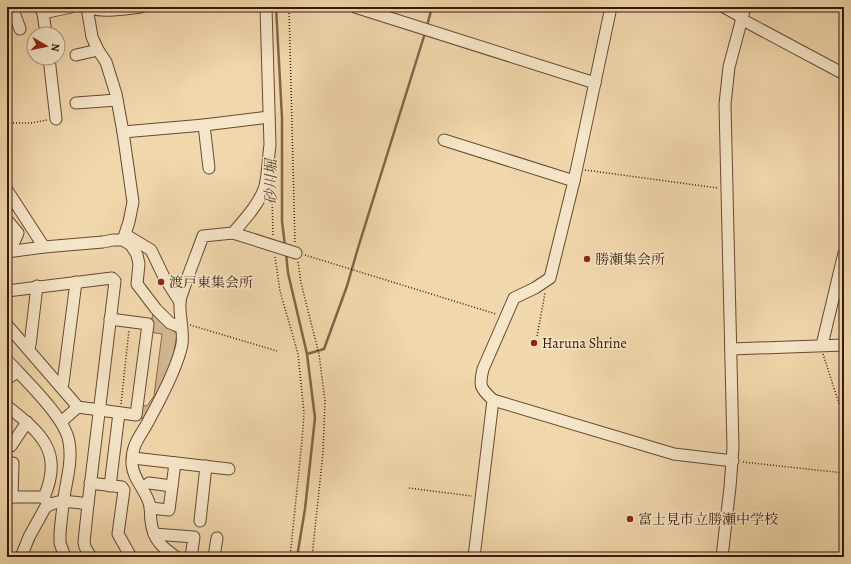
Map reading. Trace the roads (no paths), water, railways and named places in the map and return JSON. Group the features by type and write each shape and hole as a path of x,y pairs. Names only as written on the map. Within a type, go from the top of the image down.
{"street":[{"path":"12,7 20,29"},
{"path":"44,26 41,10 71,7"},
{"path":"124,237 133,202 117,100 106,62 92,37 86,7 96,10 105,10 141,7"},
{"path":"234,233 259,198 264,187 270,145 266,7"},
{"path":"356,7 595,83"},
{"path":"611,7 574,181 550,278 514,298 484,369 481,381 482,390 492,400 674,454 733,461"},
{"path":"724,7 742,14 844,74"},
{"path":"722,557 733,461 724,112 728,67 742,14"},
{"path":"76,55 98,50"},
{"path":"50,66 56,119"},
{"path":"76,104 117,100"},
{"path":"122,132 204,125 269,117"},
{"path":"204,125 209,168"},
{"path":"444,140 574,181"},
{"path":"7,190 44,247"},
{"path":"7,220 18,234 8,252"},
{"path":"176,557 161,547 154,534 150,508 134,474 133,458 138,438 152,416 177,360 182,343 180,302 203,236 234,233 296,252"},
{"path":"124,237 137,255 138,284 161,314 170,323 181,324"},
{"path":"8,252 44,247 103,242 124,237 151,250 164,277 180,302"},
{"path":"822,345 844,253"},
{"path":"7,291 112,278 115,281 98,410 84,542 85,547 91,557"},
{"path":"60,386 63,383 76,282"},
{"path":"27,348 30,345 38,286"},
{"path":"7,325 78,407 136,415 148,324 110,319"},
{"path":"731,349 844,345"},
{"path":"7,360 61,422 69,441 70,454 60,534 60,543 65,557"},
{"path":"7,379 17,372"},
{"path":"474,557 492,400"},
{"path":"7,406 32,426 48,447 51,458 52,469 45,508 29,537 21,557"},
{"path":"61,422 78,407"},
{"path":"110,486 120,413"},
{"path":"7,446 11,446 27,422"},
{"path":"133,458 229,469"},
{"path":"13,463 10,497 88,504"},
{"path":"150,508 169,510 175,463"},
{"path":"200,521 206,466"},
{"path":"149,482 172,486"},
{"path":"90,483 122,487 124,490 118,534 130,557"},
{"path":"154,534 194,537 191,557"},
{"path":"214,557 217,538"}],"waterway":[{"name":"砂川堀","path":"276,7 282,118 282,221 285,246"},
{"path":"427,26 432,7"},
{"path":"307,354 324,349 347,286 425,33"},
{"path":"286,253 288,273 307,354 315,418 305,509 297,557"}],"place":[{"name":"勝瀬集会所","path":"587,259"},
{"name":"渡戸東集会所","path":"161,282"},
{"name":"Haruna Shrine","path":"534,343"},
{"name":"富士見市立勝瀬中学校","path":"630,519"}]}
